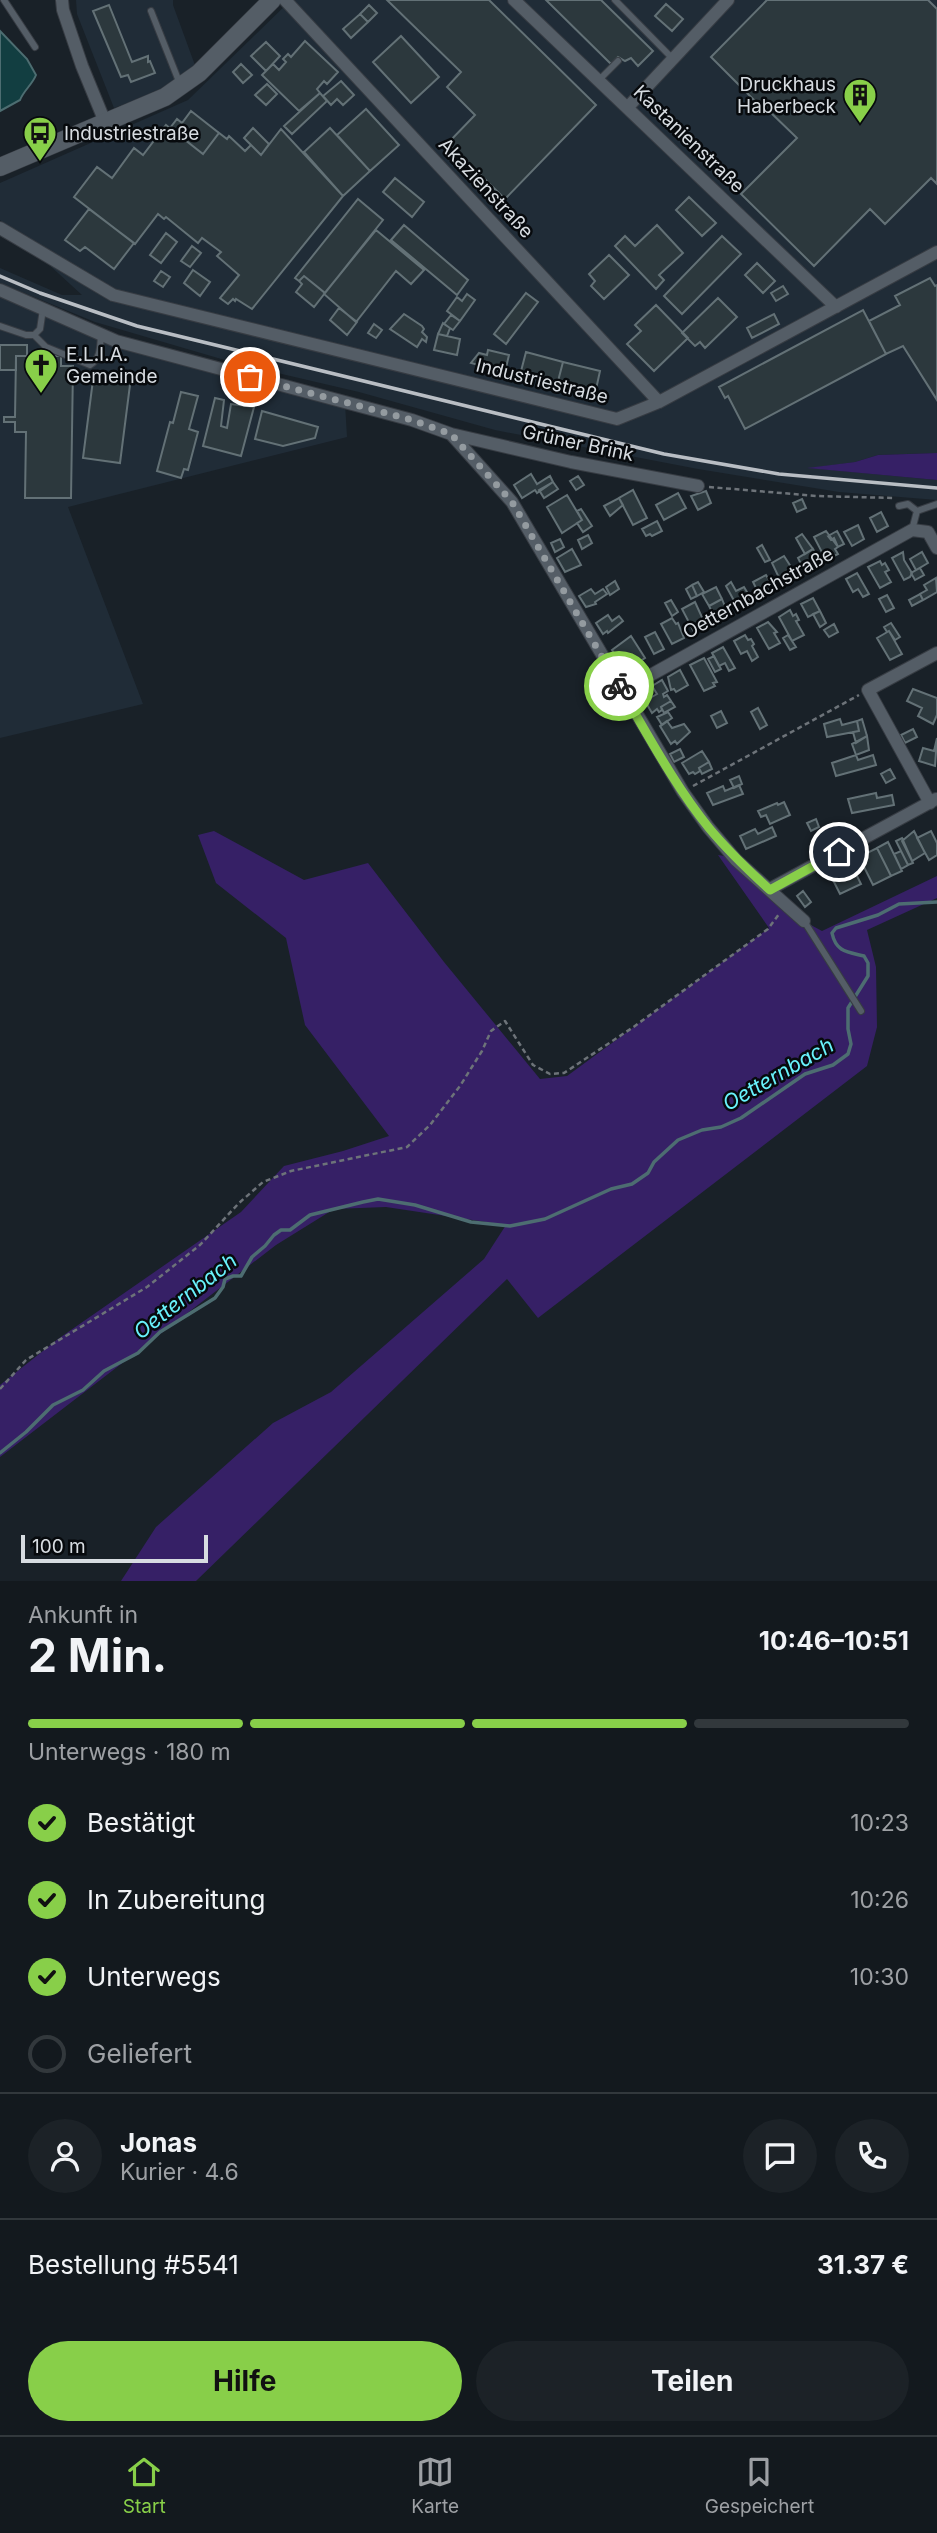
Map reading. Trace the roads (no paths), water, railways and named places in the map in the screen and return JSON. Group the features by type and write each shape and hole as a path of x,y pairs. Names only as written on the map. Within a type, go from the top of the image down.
{"street":[{"path":"62,0 82,66 105,122"},
{"path":"0,167 165,97 199,73 272,0"},
{"name":"Akazienstraße","path":"285,0 659,402"},
{"name":"Kastanienstraße","path":"514,0 836,307"},
{"path":"628,107 728,0"},
{"name":"Industriestraße","path":"0,228 113,295 617,419 659,402 937,252"},
{"name":"Grüner Brink","path":"0,290 116,341 412,420 451,434 571,462 698,486"},
{"path":"451,434 512,502 622,691 683,792 708,827 736,860 804,921"},
{"path":"912,530 928,532 937,548"},
{"name":"Oetternbachstraße","path":"622,691 912,530"},
{"path":"770,890 933,801 868,690 937,653"}],"lane":[{"path":"4,0 35,47"},
{"path":"615,0 673,59"},
{"path":"151,11 181,86"},
{"path":"599,80 618,61"},
{"path":"0,326 34,335 40,329 43,309"},
{"path":"34,335 46,347 90,365 100,353 101,334"},
{"path":"899,506 908,504 917,511"},
{"path":"917,511 937,504"},
{"path":"912,530 917,511"},
{"path":"804,921 861,1011"}],"waterway":[{"name":"Oetternbach","path":"0,1453 53,1405 83,1390 104,1371 138,1353 160,1332 215,1298 225,1279 241,1276 252,1257 274,1235 281,1230 290,1230 310,1215 378,1199 415,1205 471,1222 510,1226 545,1219 611,1189 632,1184 648,1173 654,1162 678,1140 741,1118 805,1074 833,1065 848,1054 851,1044 848,1008 868,976 868,963 864,956 839,948 832,933 836,928 878,915 899,904 937,902"}],"railway":[{"path":"0,276 40,293 137,326 664,454 779,474 937,488"}],"place":[{"name":"Druckhaus Haberbeck","path":"860,125"},
{"name":"Industriestraße","path":"40,163"},
{"name":"E.L.I.A. Gemeinde","path":"41,395"}]}
